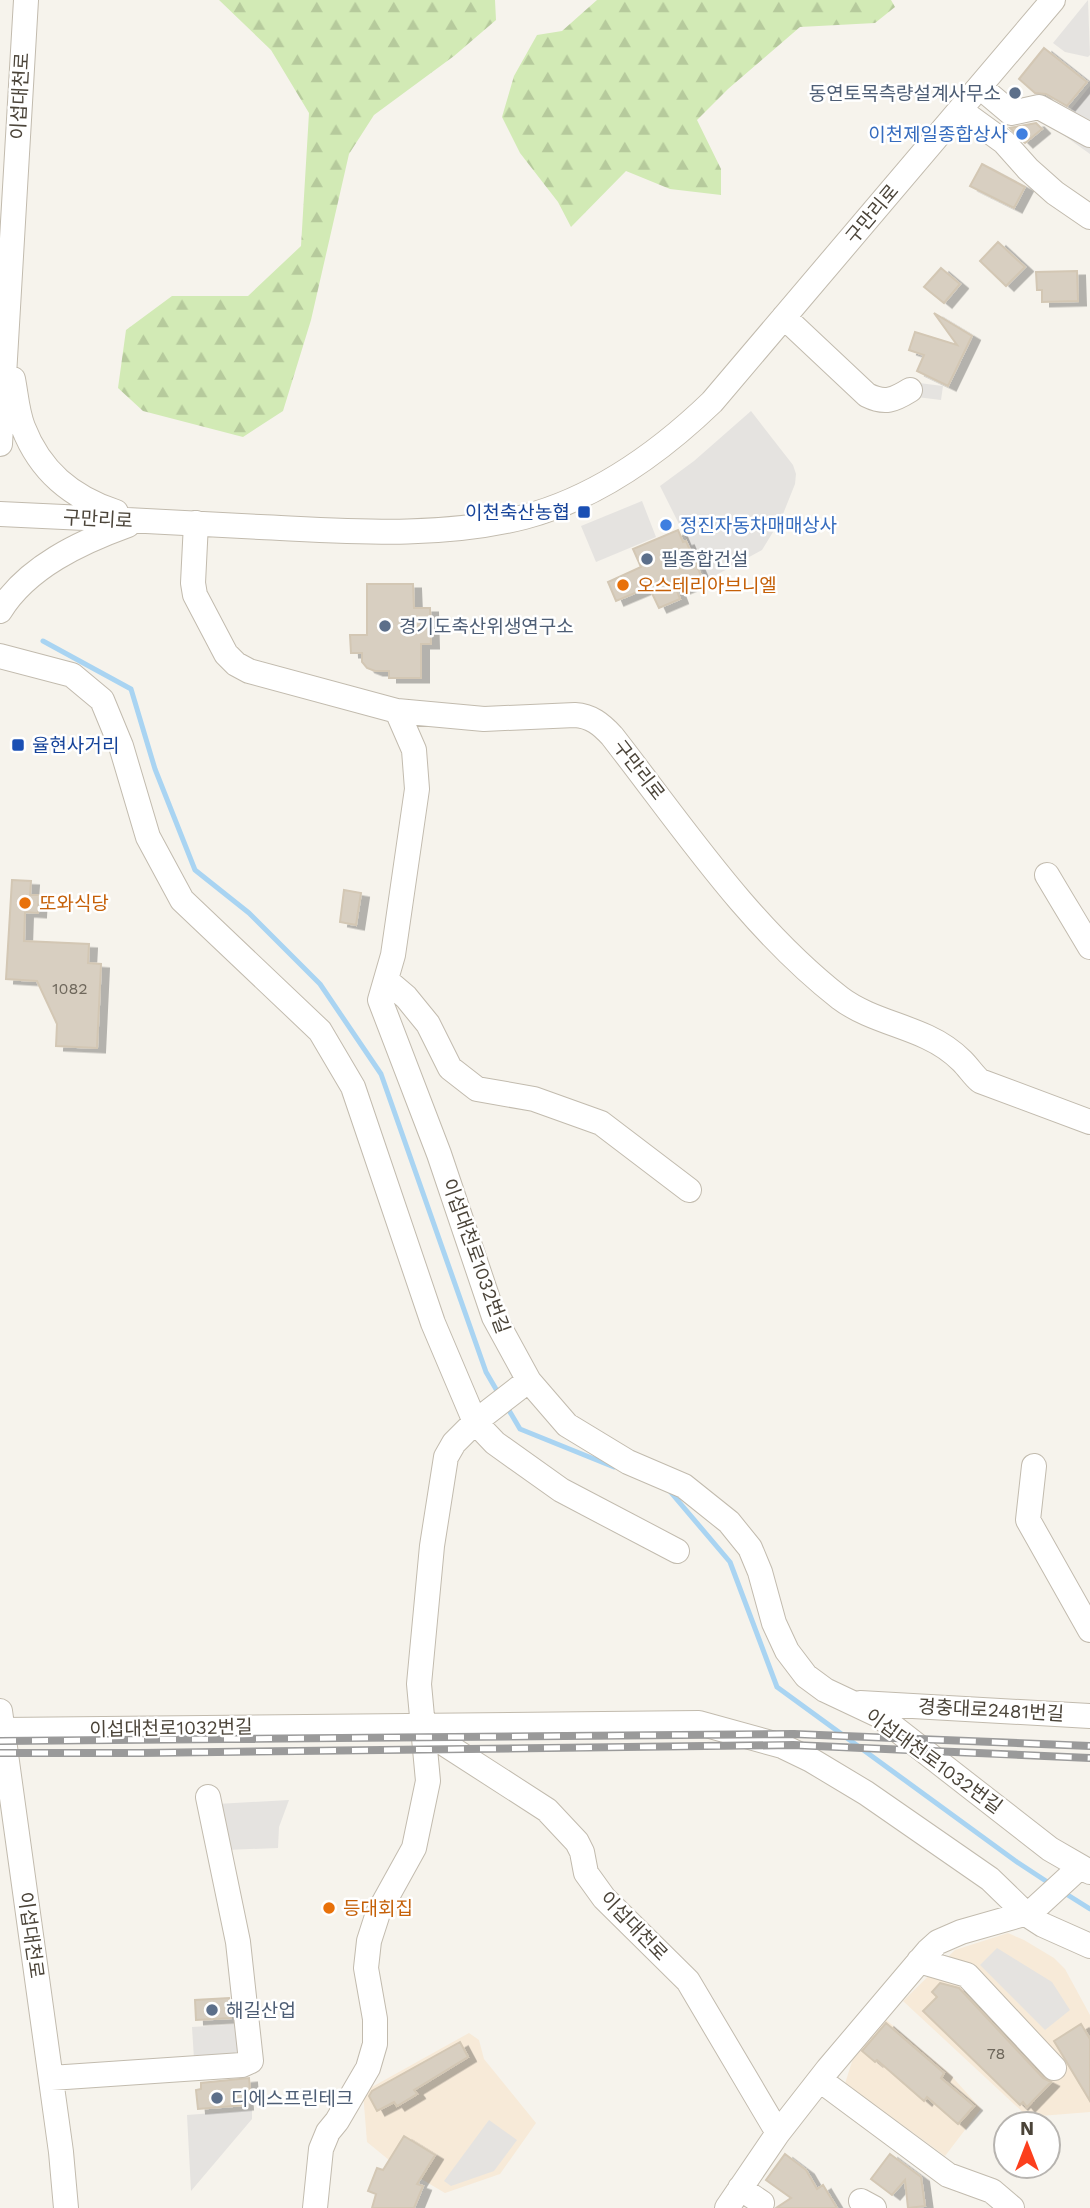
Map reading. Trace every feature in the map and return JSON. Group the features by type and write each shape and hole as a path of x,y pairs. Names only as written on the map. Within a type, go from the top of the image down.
{"street":[{"name":"이섭대천로","path":"0,444 3,351 26,0"},
{"name":"구만리로","path":"0,514 409,531 472,528 526,516 581,496 627,470 676,437 712,402 980,87 1041,4"},
{"path":"980,87 1011,113 1039,107 1090,135"},
{"path":"960,110 1004,142 1028,169 1055,193 1090,217"},
{"path":"784,317 867,395 888,401 910,390"},
{"path":"3,351 22,425 41,461 59,482 91,504 141,521"},
{"path":"0,611 26,581 55,560 91,538 141,521"},
{"name":"구만리로","path":"196,523 193,583 195,595 226,654 236,664 249,671 397,711 484,719 575,715 596,721 612,736 753,916 786,951 840,998 853,1007 929,1038 964,1063 980,1082 1090,1122"},
{"path":"0,656 72,675 102,700 121,746 148,837 182,900 320,1031 353,1087 433,1323 479,1419 495,1443 561,1490 677,1551"},
{"name":"이섭대천로1032번길","path":"397,711 414,750 417,789 393,955 380,1000 439,1154 494,1317 529,1381 567,1425 628,1462 684,1486 729,1522 750,1548 760,1572 774,1623 787,1651 806,1676 825,1690 878,1715 1050,1849 1085,1869 1031,1912 948,1936 919,1961 778,2133 734,2198 762,2203"},
{"path":"1047,874 1090,947"},
{"path":"386,980 428,1024 450,1068 477,1089 534,1099 601,1123 689,1190"},
{"path":"315,2208 321,2149 328,2132 368,2068 375,2044 375,2019 366,1968 369,1941 378,1913 414,1849 428,1781 419,1684 432,1546 446,1457 454,1443 479,1419 524,1384"},
{"path":"1034,1465 1028,1520 1090,1630"},
{"name":"경충대로2481번길","path":"849,1702 1090,1716"},
{"name":"이섭대천로","path":"1,1721 6,1792 51,2078 66,2208"},
{"name":"이섭대천로1032번길","path":"1,1721 423,1728 699,1723 782,1746 811,1760 866,1793 990,1879 1043,1925 1090,1946"},
{"name":"이섭대천로","path":"423,1728 547,1810 577,1842 581,1847 586,1873 604,1898 688,1981 778,2133"},
{"path":"51,2078 242,2065 251,2061 240,1952 208,1797"},
{"path":"919,1961 967,1975 1054,2068"},
{"path":"820,2080 948,2175 992,2192 1012,2208"}],"shaded area":[{"path":"1088,0 1088,57 1065,52 1053,43"},
{"path":"1090,86 1090,154 1055,129"},
{"path":"919,383 943,386 941,400 917,397"},
{"path":"751,411 793,465 795,484 781,519 762,550 707,580 660,486 694,461"},
{"path":"642,501 656,537 596,562 581,526"},
{"path":"289,1800 279,1827 278,1848 226,1850 217,1804"},
{"path":"1008,1933 1054,1958 1065,1969 1090,2015 1090,2112 1062,2114 1062,2110 1020,2110 903,2001 955,1950"},
{"path":"997,1948 1052,1982 1070,2010 1045,2030 980,1965"},
{"path":"885,2019 948,2072 981,2109 945,2156 886,2113 871,2110 843,2090 855,2052"},
{"path":"243,2024 245,2056 194,2059 192,2027"},
{"path":"469,2033 479,2040 484,2059 536,2123 500,2174 445,2193 389,2160 367,2142 363,2092"},
{"path":"252,2110 252,2119 191,2191 187,2115"},
{"path":"489,2120 517,2140 494,2171 451,2186 444,2181"}],"green space":[{"path":"219,0 495,0 496,20 454,56 374,115 349,154 311,320 283,411 243,437 143,411 118,388 126,330 172,296 248,296 301,246 309,113 271,50"},
{"path":"597,0 891,0 895,7 875,23 800,27 728,89 697,120 721,169 721,195 670,189 626,171 571,227 558,202 520,153 502,117 514,76 537,35 562,31"}],"building":[{"path":"1044,48 1087,82 1067,106 1046,94 1035,93 1019,79"},
{"path":"1036,123 1042,129 1025,143 1010,128"},
{"path":"982,164 1025,187 1014,208 970,186"},
{"path":"998,242 1025,267 1006,286 980,261"},
{"path":"941,268 960,284 944,303 924,287"},
{"path":"1077,271 1078,301 1042,302 1042,290 1037,290 1036,272"},
{"path":"934,313 972,336 948,386 917,371 924,355 909,350 915,332 957,345"},
{"path":"678,530 683,542 686,541 703,580 677,591 680,599 659,608 649,587 616,601 608,582 641,567 633,549"},
{"path":"367,584 413,584 414,608 430,608 431,644 421,644 421,678 389,678 389,671 367,668 362,662 362,653 351,653 350,635 367,635"},
{"path":"12,880 31,881 30,895 39,895 38,913 25,912 24,941 89,944 88,963 101,964 97,1048 56,1046 57,1024 37,981 6,979"},
{"path":"344,890 361,893 356,925 340,922"},
{"path":"940,1983 959,1988 1043,2078 1051,2082 1027,2107 1023,2102 1020,2105 923,2011 937,1997 932,1992"},
{"path":"229,1998 231,2018 196,2020 195,2000"},
{"path":"886,2023 944,2073 941,2078 974,2106 958,2124 927,2097 924,2101 877,2060 875,2062 862,2051"},
{"path":"1081,2024 1090,2039 1090,2101 1054,2041"},
{"path":"460,2042 468,2057 414,2090 417,2094 397,2106 394,2102 377,2111 369,2096 372,2091"},
{"path":"249,2078 250,2090 244,2090 245,2105 198,2109 196,2090 201,2089 201,2083"},
{"path":"404,2136 435,2155 417,2184 423,2186 414,2208 372,2208 376,2194 368,2191 377,2168 383,2170"},
{"path":"785,2154 806,2170 817,2189 823,2185 837,2208 776,2208 791,2198 766,2180"},
{"path":"890,2154 921,2177 925,2206 908,2208 905,2180 892,2195 871,2179"}],"waterway":[{"path":"43,641 131,689 155,769 195,870 249,913 320,984 381,1074 486,1372 500,1396"},
{"path":"507,1407 520,1429 614,1467"},
{"path":"668,1489 730,1562 777,1687 1052,1885"},
{"path":"1063,1892 1090,1909"}],"railway":[{"path":"0,1741 794,1734 1090,1746"},
{"path":"0,1753 793,1745 1090,1758"}],"place":[{"name":"동연토목측량설계사무소","path":"1015,93"},
{"name":"이천제일종합상사","path":"1022,134"},
{"name":"이천축산농협","path":"584,512"},
{"name":"정진자동차매매상사","path":"666,525"},
{"name":"필종합건설","path":"647,559"},
{"name":"오스테리아브니엘","path":"623,585"},
{"name":"경기도축산위생연구소","path":"385,626"},
{"name":"율현사거리","path":"18,745"},
{"name":"또와식당","path":"25,903"},
{"name":"등대회집","path":"329,1908"},
{"name":"해길산업","path":"212,2010"},
{"name":"디에스프린테크","path":"217,2098"}]}
